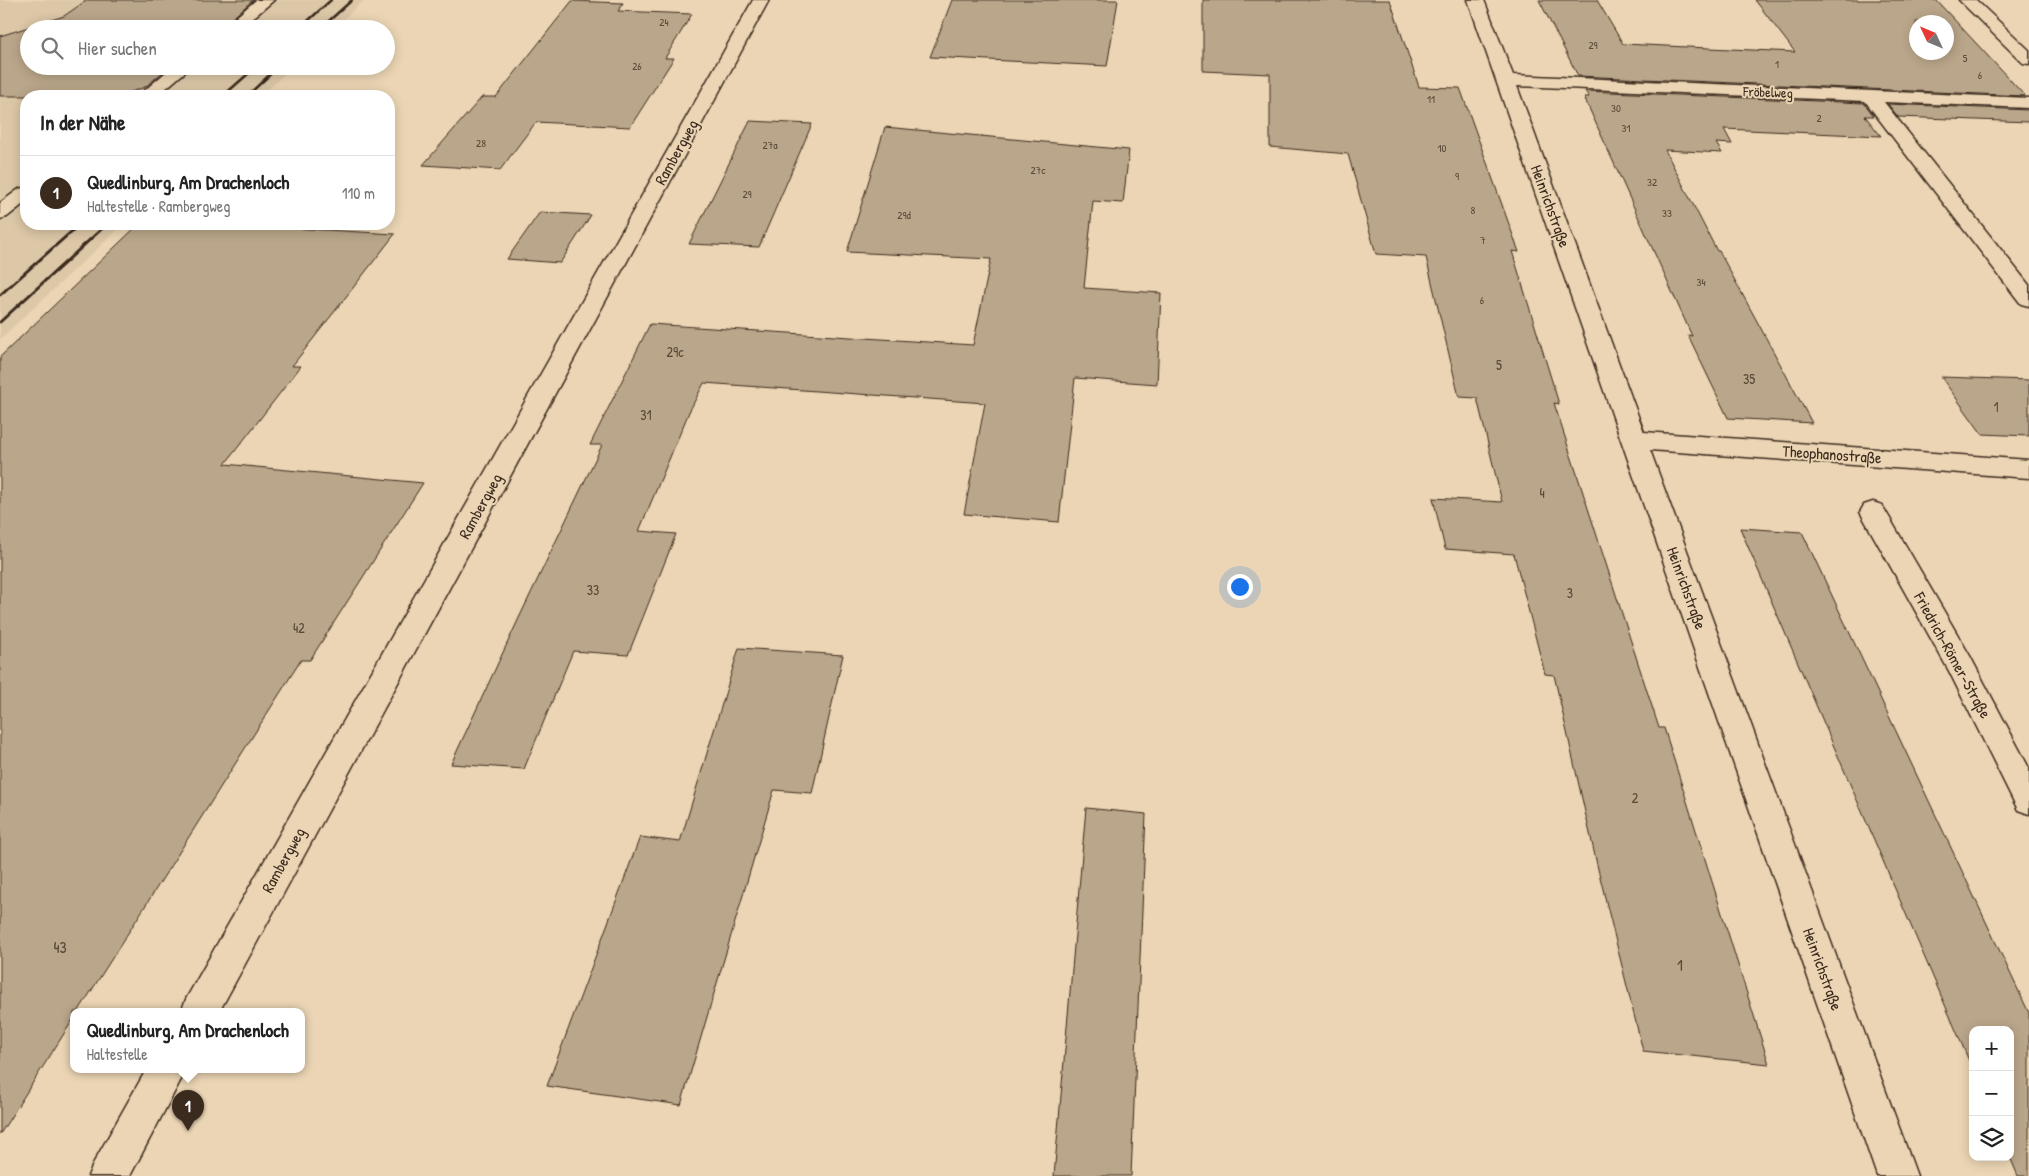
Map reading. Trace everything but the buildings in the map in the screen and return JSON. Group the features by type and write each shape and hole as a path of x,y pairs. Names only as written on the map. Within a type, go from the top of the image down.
{"street":[{"path":"241,20 266,0"},
{"name":"Rambergweg","path":"201,1008 761,0"},
{"name":"Heinrichstraße","path":"1476,0 1897,1176"},
{"path":"1967,0 2029,58"},
{"path":"154,90 173,75"},
{"name":"Fröbelweg","path":"1506,80 2029,103"},
{"path":"1871,97 2029,299"},
{"path":"0,213 20,198"},
{"name":"Theophanostraße","path":"1634,440 2029,469"},
{"name":"Friedrich-Römer-Straße","path":"1873,512 1960,664 2029,800"},
{"path":"108,1176 165,1073"}],"shaded area":[{"path":"0,0 364,0 343,20 20,20 20,75 283,75 267,90 20,90 20,230 118,230 0,339"}],"railway":[{"path":"309,20 331,0"},
{"path":"330,20 352,0"},
{"path":"230,90 247,75"},
{"path":"253,90 269,75"},
{"path":"0,295 73,230"},
{"path":"0,322 100,230"}],"place":[{"name":"Quedlinburg, Am Drachenloch","path":"188,1131"}]}
